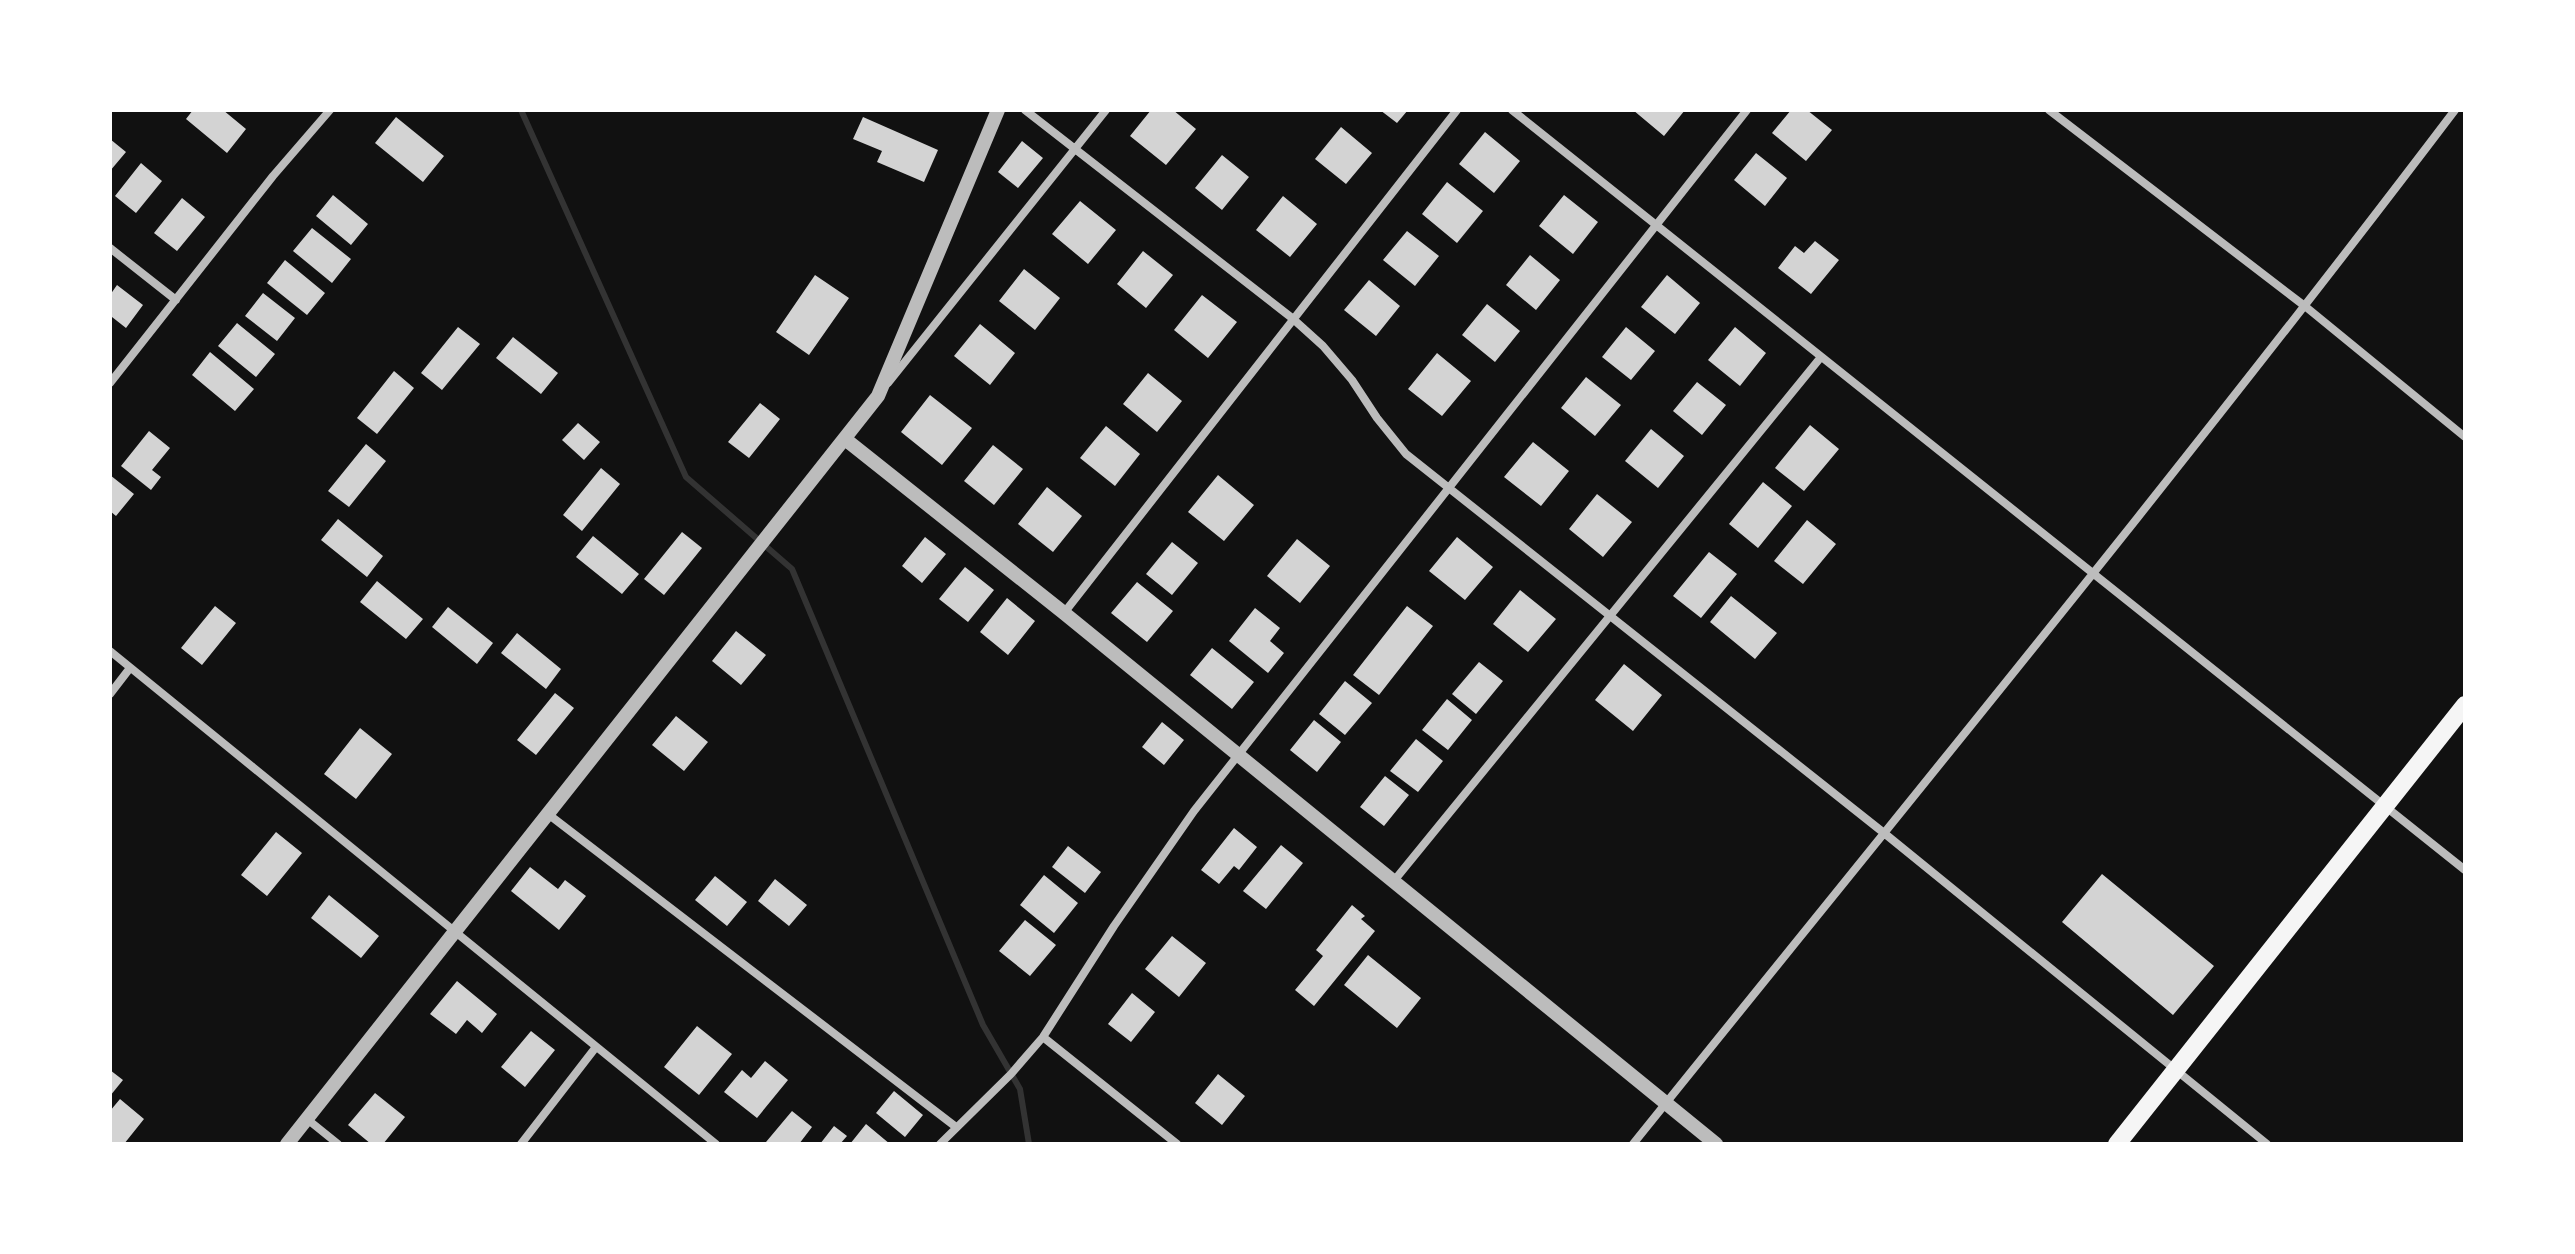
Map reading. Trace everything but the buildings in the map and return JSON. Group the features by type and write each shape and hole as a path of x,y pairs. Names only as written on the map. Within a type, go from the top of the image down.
{"main road":[{"path":"2117,1144 2465,705"}],"street":[{"path":"110,383 330,110"},
{"path":"878,396 998,110"},
{"path":"1025,110 1292,318 1323,346 1352,380 1406,454 1884,833 2267,1144"},
{"path":"287,1144 1106,110"},
{"path":"1064,613 1457,110"},
{"path":"1512,110 2465,870"},
{"path":"940,1144 1043,1037 1114,926 1237,755 1747,110"},
{"path":"2049,110 2306,307 2465,437"},
{"path":"1633,1144 2094,574 2306,307 2455,110"},
{"path":"110,248 176,300"},
{"path":"1393,882 1821,357"},
{"path":"845,439 1064,613 1716,1144"},
{"path":"110,651 716,1144"},
{"path":"110,694 130,668"},
{"path":"548,814 956,1127"},
{"path":"1043,1037 1177,1144"},
{"path":"521,1144 596,1047"},
{"path":"307,1119 338,1144"}],"waterway":[{"path":"521,110 686,477 792,569 983,1025 1020,1089 1029,1144"}]}
